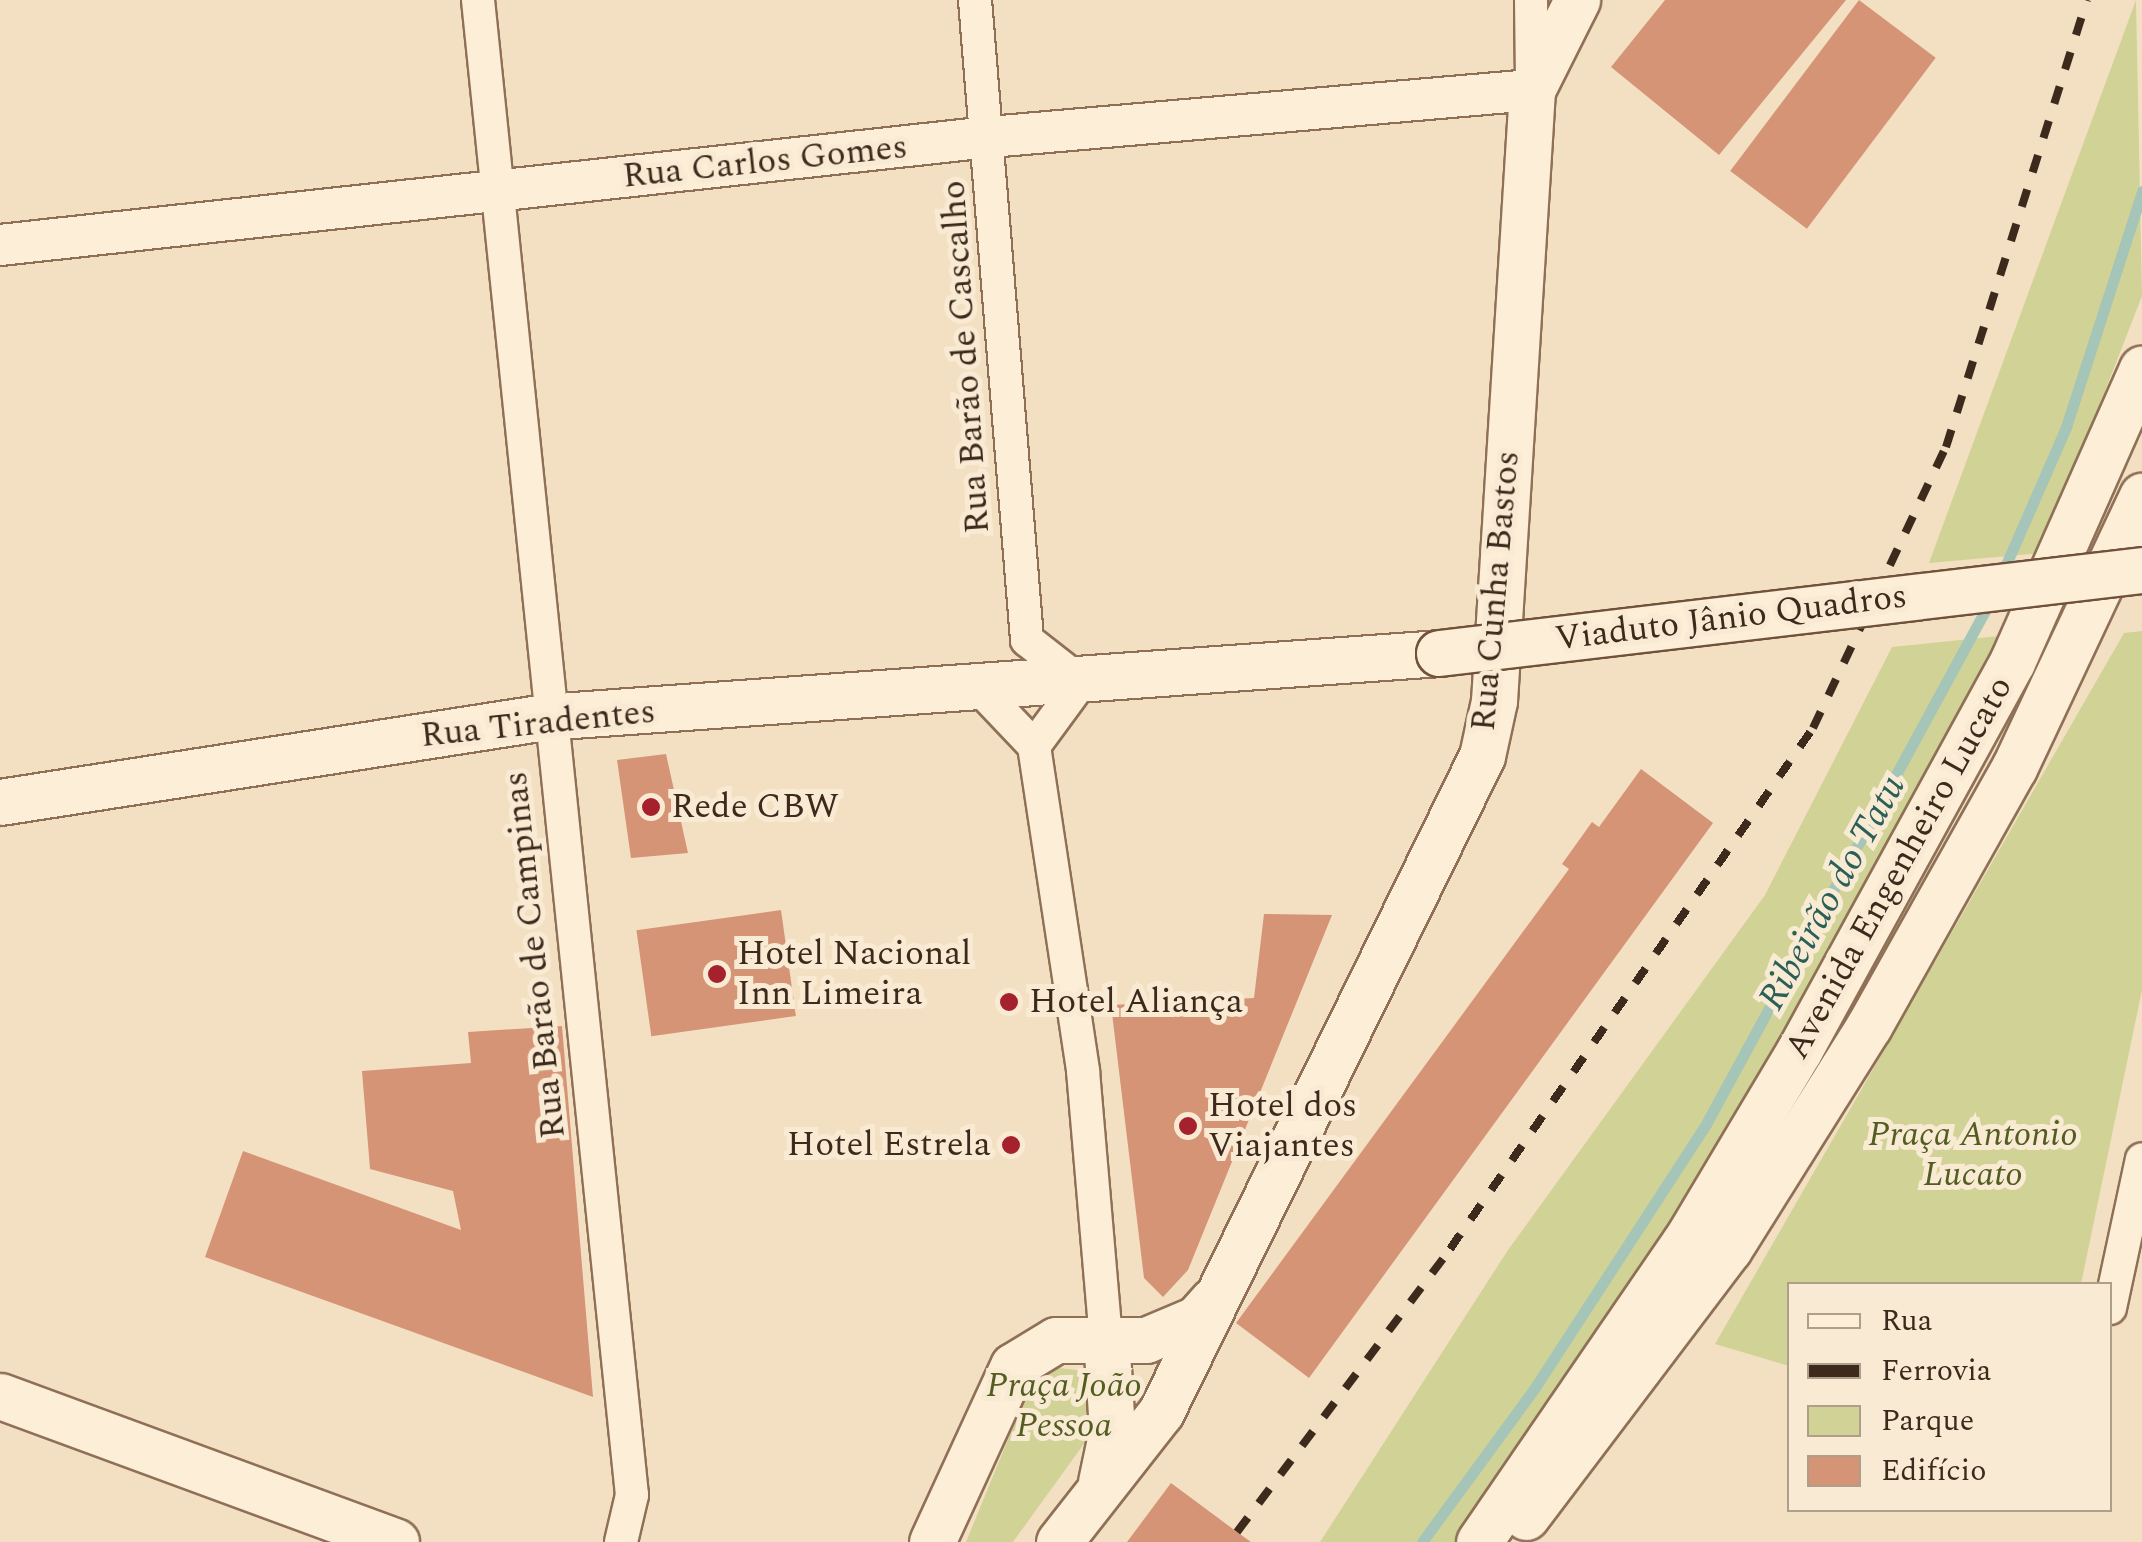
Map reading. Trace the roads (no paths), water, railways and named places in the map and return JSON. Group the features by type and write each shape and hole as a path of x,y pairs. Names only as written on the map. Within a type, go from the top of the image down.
{"main road":[{"path":"1532,90 1577,0"},
{"name":"Rua Cunha Bastos","path":"1058,1542 1162,1412 1482,756 1495,683 1532,90"},
{"name":"Avenida Engenheiro Lucato","path":"1479,1542 1691,1232 1799,1051 2012,662 2142,369"},
{"name":"Avenida Engenheiro Lucato","path":"1506,1542 1729,1248 1869,1026 2014,768 2142,496"},
{"name":"Viaduto Jânio Quadros","path":"1081,682 1440,653 2142,570"},
{"name":"Rua Tiradentes","path":"0,802 545,718 1081,682"},
{"name":"Rua Cunha Bastos","path":"932,1542 1013,1366 1056,1340 1175,1329 1214,1299"},
{"path":"1100,1488 1112,1430 1106,1338"},
{"path":"0,1396 396,1542"}],"street":[{"name":"Rua Barão de Campinas","path":"478,0 532,468 545,718 562,798 630,1476 621,1542"},
{"name":"Rua Barão de Cascalho","path":"975,0 990,137 1027,640 1081,682"},
{"name":"Rua Cunha Bastos","path":"1531,0 1532,90"},
{"name":"Rua Carlos Gomes","path":"0,245 990,137 1532,90"},
{"path":"1034,746 1081,682"},
{"path":"980,689 1034,746 1083,1071 1106,1338"},
{"path":"2112,1299 2142,1159"}],"waterway":[{"name":"Ribeirão do Tatu","path":"2001,576 2066,427 2142,191"},
{"name":"Ribeirão do Tatu","path":"1422,1542 1536,1386 1706,1124 1992,598"}],"railway":[{"path":"1237,1532 1450,1249 1813,728 1946,447 2087,0"}],"place":[{"name":"Rede CBW","path":"651,807"},
{"name":"Hotel Nacional Inn Limeira","path":"717,974"},
{"name":"Hotel Aliança","path":"1009,1002"},
{"name":"Hotel dos Viajantes","path":"1188,1126"},
{"name":"Hotel Estrela","path":"1011,1145"}],"park label":[{"name":"Praça Antonio Lucato","path":"1973,1155"},
{"name":"Praça João Pessoa","path":"1064,1406"}]}
